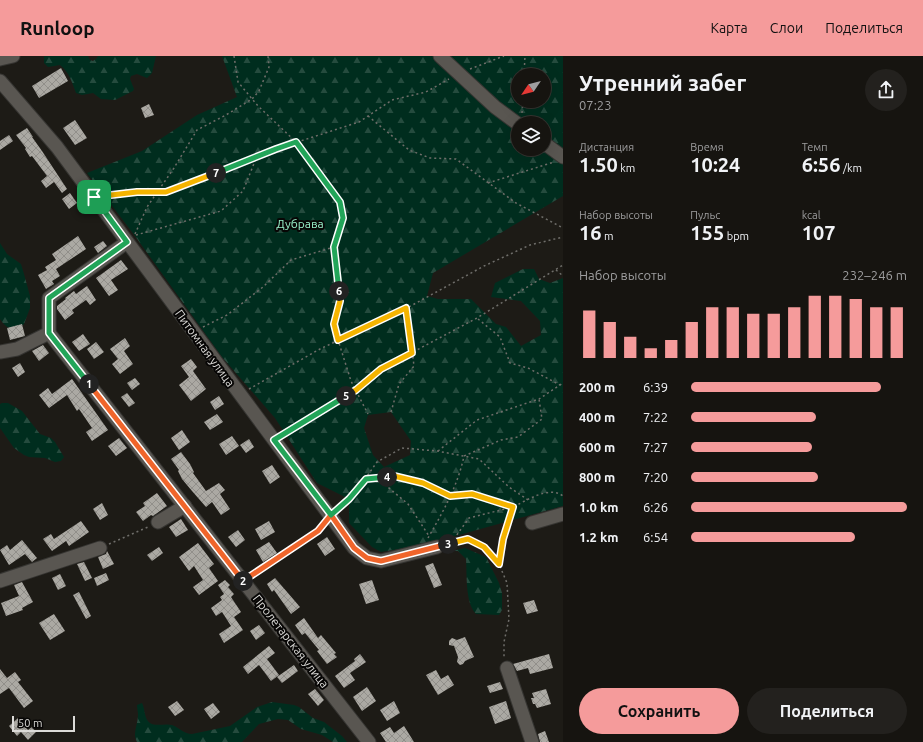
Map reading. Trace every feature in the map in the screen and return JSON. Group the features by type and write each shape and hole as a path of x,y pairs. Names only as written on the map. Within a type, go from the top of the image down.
{"street":[{"path":"0,59 13,56"},
{"path":"440,56 496,107 513,116"},
{"name":"Питомная улица","path":"0,81 57,147 354,548 367,558 381,561 437,548"},
{"path":"551,150 559,159"},
{"path":"0,352 17,349 49,333 49,298 127,242"},
{"name":"Пролетарская улица","path":"49,333 369,742"},
{"path":"158,522 185,506"},
{"path":"532,523 563,514"},
{"path":"0,581 100,548"},
{"path":"506,668 532,742"}],"path":[{"path":"234,56 238,82 252,99 296,142 340,202 343,218 334,247 340,301 334,324 351,381 368,414"},
{"path":"257,156 242,191 222,211 135,236 147,207 174,168 197,130 226,116 252,99 259,91 269,67 268,56"},
{"path":"94,197 137,192 166,192 257,156 359,122 392,100 426,92 458,73 504,56"},
{"path":"524,68 525,56"},
{"path":"368,116 409,150 430,158 456,159 516,203 563,228"},
{"path":"488,183 559,159"},
{"path":"240,395 320,349 406,308 484,266 530,245 563,237"},
{"path":"193,332 227,315 263,287 291,260 334,247"},
{"path":"274,440 356,390 381,369 477,318 563,265"},
{"path":"556,270 563,276"},
{"path":"391,412 399,384 414,366 406,308"},
{"path":"477,318 500,337 510,363 528,368 560,385"},
{"path":"437,451 477,420 539,399 563,383"},
{"path":"464,456 501,440 518,437 542,419 539,399"},
{"path":"244,581 318,531 331,515 349,499 366,479 377,462 402,448 437,451 479,459 509,487 528,500"},
{"path":"421,551 450,496 461,469 464,456"},
{"path":"366,479 394,476 423,483 450,496 472,494 513,507"},
{"path":"377,478 408,504 429,536"},
{"path":"451,543 469,518 513,507 543,492 561,494 563,496"},
{"path":"499,564 503,539 513,507"},
{"path":"100,548 158,522"},
{"path":"437,548 468,539 484,547 499,564 507,583 509,619 504,642 506,668"}],"green space":[{"path":"44,56 88,56 90,60 93,61 98,56 156,56 152,73 147,78 137,74 131,76 130,79 134,89 133,91 115,100 101,99 93,93 82,95 76,93 66,71 60,65 48,67 44,63"},
{"name":"Дубрава","path":"222,56 563,56 563,196 433,273 427,296 438,299 471,299 496,324 506,327 521,346 541,335 540,321 521,301 491,297 495,283 523,269 534,269 539,279 550,283 563,278 563,506 423,545 381,552 372,547 349,523 349,499 317,483 275,418 222,357 135,236 87,173 142,151 197,115 237,97","holes":["391,412 411,441 410,455 384,467 373,455 364,428 368,415"]},
{"path":"0,243 7,254 21,264 30,296 30,308 24,324 15,330 6,326 0,319"},
{"path":"8,403 22,411 40,434 51,438 64,457 61,461 55,462 45,458 29,457 14,448 0,428 0,404"},
{"path":"465,548 486,557 499,583 502,593 502,610 499,615 476,614 472,609 467,588 466,559 458,551 452,551"},
{"path":"272,702 299,707 313,718 324,722 342,736 347,742 333,742 322,735 301,729 288,720 278,719 259,724 242,742 137,742 136,739 135,732 138,719 137,705 142,703 147,719 150,723 155,725 172,725 192,734 230,726 257,707"}],"building":[{"path":"61,68 68,81 39,98 32,86"},
{"path":"149,104 154,115 145,118 141,108"},
{"path":"75,120 87,138 75,145 63,128"},
{"path":"27,128 67,189 62,193 54,182 46,188 41,181 47,176 32,156 30,157 25,149 26,148 16,135"},
{"path":"9,135 13,141 0,150 0,141"},
{"path":"70,193 77,203 69,209 62,199"},
{"path":"78,236 86,249 56,269 60,276 52,281 54,284 46,289 38,275 47,270 45,267 56,260 52,254"},
{"path":"103,241 107,246 98,253 94,247"},
{"path":"121,260 128,269 111,280 118,290 109,296 96,278"},
{"path":"87,286 96,300 90,305 86,300 72,310 74,313 65,320 57,309 57,306 74,291 76,294"},
{"path":"22,324 25,336 10,340 7,328"},
{"path":"83,334 90,344 79,351 72,342"},
{"path":"125,338 130,346 124,351 133,364 120,374 112,364 118,359 110,349"},
{"path":"96,342 104,352 94,359 87,349"},
{"path":"43,345 49,353 39,361 32,351"},
{"path":"191,359 197,367 193,371 206,389 191,401 179,385 189,377 181,366"},
{"path":"20,363 25,372 18,377 12,368"},
{"path":"135,378 140,384 132,390 127,383"},
{"path":"72,379 108,430 92,441 86,432 92,428 79,409 77,411 67,395 49,408 39,395 48,388 52,394"},
{"path":"127,393 135,403 129,407 121,397"},
{"path":"219,396 224,404 215,410 210,402"},
{"path":"217,414 223,422 210,430 204,422"},
{"path":"182,430 190,442 179,450 171,438"},
{"path":"232,436 239,446 226,455 219,444"},
{"path":"119,438 127,448 116,456 108,446"},
{"path":"249,439 254,447 246,453 240,445"},
{"path":"181,452 190,464 194,472 193,473 206,491 219,483 225,490 220,494 230,509 221,515 212,502 206,507 192,491 182,479 178,471 179,470 171,459"},
{"path":"272,465 280,477 270,484 262,471"},
{"path":"157,493 167,506 143,521 136,512 145,506 143,503"},
{"path":"102,503 108,515 100,520 93,509"},
{"path":"181,519 188,530 176,537 169,527"},
{"path":"81,521 89,532 69,546 66,541 52,551 43,539 51,534 54,539"},
{"path":"269,521 275,532 261,540 255,529"},
{"path":"238,530 245,540 236,547 228,537"},
{"path":"327,537 335,549 325,556 317,544"},
{"path":"22,540 37,558 32,562 25,554 9,565 0,550 7,545 10,550"},
{"path":"269,542 277,553 263,562 256,550"},
{"path":"198,543 214,564 209,568 218,581 199,595 193,587 203,580 194,566 189,571 179,557"},
{"path":"159,547 163,553 152,561 147,555"},
{"path":"107,551 114,564 103,569 98,557 106,554"},
{"path":"84,562 92,578 85,581 77,564"},
{"path":"433,563 442,585 434,588 425,566"},
{"path":"106,573 109,580 97,586 94,578"},
{"path":"60,574 66,586 58,590 52,578"},
{"path":"275,578 300,607 291,614 274,590 272,592 267,584"},
{"path":"225,580 230,585 228,587 234,594 231,597 241,612 234,617 243,630 224,643 219,634 231,626 222,612 216,616 211,608 222,600 220,597 224,594 218,585"},
{"path":"372,580 379,600 366,604 359,584"},
{"path":"22,582 33,602 22,608 23,610 6,616 1,603 19,596 14,585"},
{"path":"79,592 91,616 86,619 73,595"},
{"path":"534,600 538,611 527,614 523,603"},
{"path":"54,614 65,631 50,640 39,623"},
{"path":"304,618 318,638 321,635 336,653 334,654 337,657 327,664 317,651 319,650 305,633 302,635 295,625"},
{"path":"259,625 265,633 256,640 250,631"},
{"path":"465,637 474,657 460,665 457,662 458,657 454,646 449,645 449,641 452,638 457,640"},
{"path":"269,646 275,653 267,659 279,675 271,681 259,665 248,674 243,667"},
{"path":"360,654 366,662 350,673 355,680 344,688 335,676 355,661 354,659"},
{"path":"549,654 553,668 530,674 528,668 517,671 513,664"},
{"path":"294,665 298,671 282,683 277,677"},
{"path":"0,669 7,678 15,672 21,680 18,682 33,701 24,708 9,688 0,694"},
{"path":"436,670 441,679 448,675 454,685 438,695 426,675"},
{"path":"500,682 503,689 490,693 487,686"},
{"path":"367,687 376,701 362,711 353,697"},
{"path":"315,689 324,700 318,706 308,694"},
{"path":"546,689 551,704 537,708 535,704 533,704 531,698 534,698 532,693"},
{"path":"177,701 184,710 175,716 168,707"},
{"path":"394,701 400,713 387,721 380,710"},
{"path":"506,701 511,718 495,724 489,707"},
{"path":"213,703 220,712 211,719 204,709"},
{"path":"18,718 28,730 32,727 36,732 28,740 21,732 17,736 9,726"},
{"path":"404,726 414,742 386,742 380,733 390,727 394,733"},
{"path":"545,731 549,742 540,742 538,734"}],"route":[{"path":"94,197 127,242 49,298 49,333 244,581 318,531 331,515 354,548 367,558 381,561 468,539 484,547 499,564 503,539 513,507 472,494 450,496 423,483 394,476 366,479 349,499 331,515 274,440 356,390 381,369 412,353 406,308 338,340 334,324 340,301 334,247 343,218 340,202 296,142 166,192 137,192 94,197"}]}
